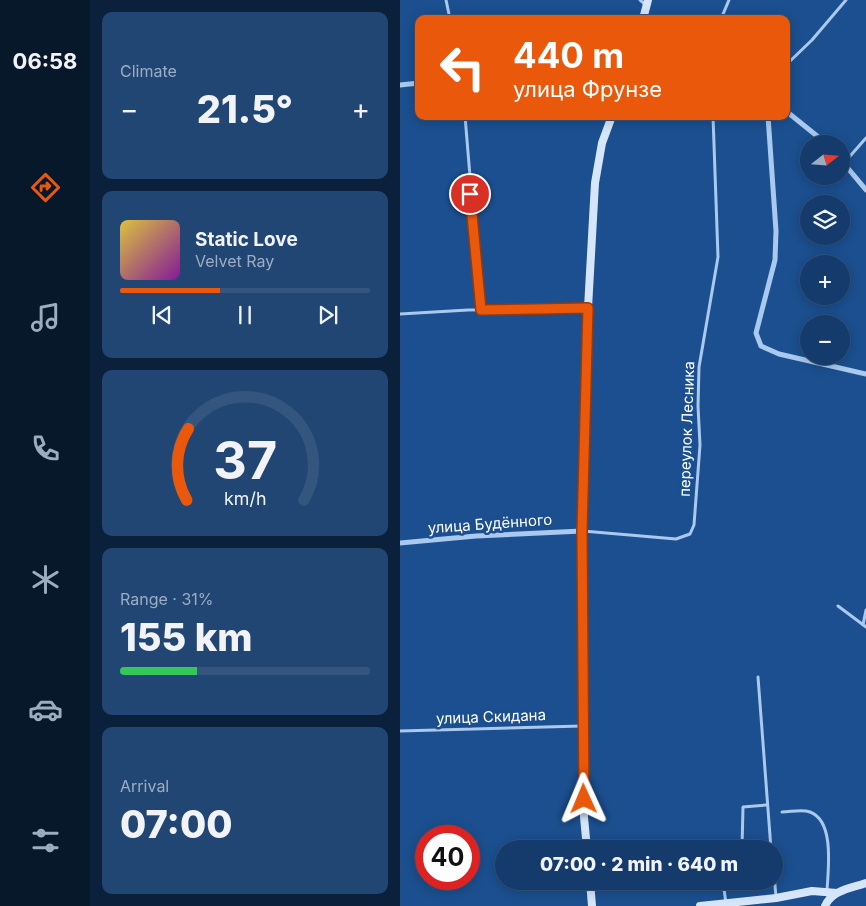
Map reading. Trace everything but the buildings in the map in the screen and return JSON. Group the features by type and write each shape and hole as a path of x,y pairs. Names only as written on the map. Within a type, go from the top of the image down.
{"street":[{"path":"643,15 644,2"},
{"path":"400,85 415,83"},
{"path":"790,114 816,135"},
{"path":"587,840 583,726 582,531 588,308 596,183 602,143 611,120"},
{"path":"768,120 776,231 775,260 772,279 756,326 758,341 766,350 779,354 866,374"},
{"path":"850,170 866,190"},
{"name":"улица Будённого","path":"400,543 476,536 582,531"},
{"path":"825,906 828,900 837,893 866,882"},
{"path":"591,890 592,906"},
{"path":"700,906 776,898 818,890 837,893"}],"lane":[{"path":"446,0 449,15"},
{"path":"724,15 730,0"},
{"path":"790,61 812,40 846,0"},
{"path":"465,120 481,310"},
{"name":"переулок Лесника","path":"582,531 676,539 690,534 696,514 700,454 699,367 718,257 713,120"},
{"path":"850,154 866,138"},
{"path":"400,314 588,308"},
{"path":"838,606 865,626"},
{"path":"865,626 866,610"},
{"path":"758,677 770,840"},
{"name":"улица Скидана","path":"400,731 583,726"},
{"path":"742,840 743,808 766,805"},
{"path":"782,812 807,811 819,817 824,824 828,862 827,891"},
{"path":"724,890 726,904"},
{"path":"775,890 776,898"}],"route":[{"path":"470,194 481,310 588,308 582,531 584,799"}]}
